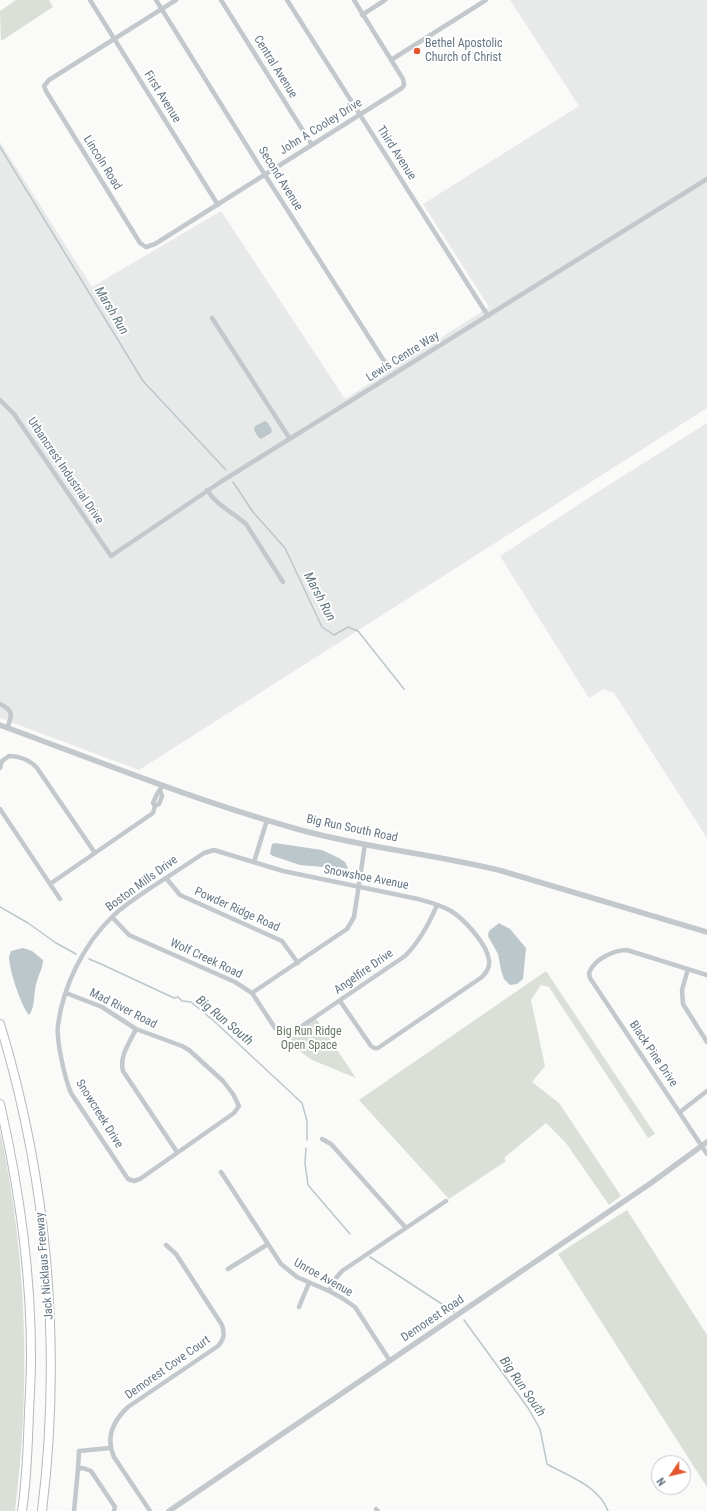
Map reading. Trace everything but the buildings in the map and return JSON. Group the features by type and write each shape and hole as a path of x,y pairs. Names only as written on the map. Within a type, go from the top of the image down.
{"highway":[{"name":"Jack Nicklaus Freeway","path":"0,1024 17,1085 33,1164 48,1278 50,1329 50,1420 42,1511"},
{"name":"Jack Nicklaus Freeway","path":"0,1104 16,1180 28,1279 31,1356 28,1460 22,1511"}],"street":[{"name":"First Avenue","path":"90,0 218,205"},
{"name":"Second Avenue","path":"156,0 265,175 388,367"},
{"path":"114,39 176,0"},
{"name":"Central Avenue","path":"221,0 312,145"},
{"name":"Third Avenue","path":"287,0 488,316"},
{"path":"354,0 391,60 486,0"},
{"path":"362,15 385,0"},
{"name":"Lincoln Road","path":"114,39 49,80 44,86 140,242 146,247"},
{"name":"John A Cooley Drive","path":"146,247 155,244 218,205 396,92 404,85 403,79 391,60"},
{"name":"Lewis Centre Way","path":"111,556 207,490 707,179"},
{"path":"212,318 290,439"},
{"name":"Urbancrest Industrial Drive","path":"0,400 14,414 111,556"},
{"path":"207,490 222,507 246,524 283,582"},
{"path":"0,704 7,708 11,713 11,718 7,728"},
{"name":"Big Run South Road","path":"0,725 161,788 267,820 298,829 365,844 467,862 707,932"},
{"path":"0,768 2,761 11,756 28,760 38,768 95,853"},
{"path":"50,884 153,813 162,796 161,788"},
{"path":"0,809 60,899"},
{"path":"254,862 267,820"},
{"path":"252,994 347,929 354,917 365,844"},
{"name":"Snowshoe Avenue","path":"207,852 217,850 283,871 418,899 437,905 456,914 473,931 487,952 489,958 488,969 482,977 378,1048 374,1048 366,1040 340,1001"},
{"name":"Boston Mills Drive","path":"80,959 112,917 142,894 207,852"},
{"name":"Powder Ridge Road","path":"166,878 180,895 282,942 298,963"},
{"name":"Angelfire Drive","path":"281,1031 295,1031 392,965 412,949 426,930 437,905"},
{"name":"Wolf Creek Road","path":"112,917 129,935 235,982 252,994 275,1028 281,1031"},
{"name":"Black Pine Drive","path":"688,969 627,950 621,950 602,959 595,964 589,972 590,978 680,1112 704,1144 707,1154"},
{"name":"Snowcreek Drive","path":"80,959 66,993 58,1027 68,1087 71,1093 128,1179 134,1181 140,1179 177,1152"},
{"path":"707,975 688,969 682,990 683,1004 707,1042"},
{"name":"Mad River Road","path":"66,993 102,1007 136,1029 189,1050 209,1066 233,1094 239,1106 234,1113 177,1152"},
{"path":"136,1029 123,1056 123,1071 177,1152"},
{"path":"680,1112 707,1090"},
{"path":"322,1139 331,1144 406,1228"},
{"name":"Demorest Road","path":"169,1511 656,1180 704,1144"},
{"name":"Unroe Avenue","path":"221,1172 286,1269 297,1277 329,1291 355,1307 390,1361"},
{"path":"329,1291 336,1278 342,1271 446,1201"},
{"path":"228,1269 268,1244"},
{"name":"Demorest Cove Court","path":"110,1448 113,1427 120,1415 128,1407 218,1346 223,1340 225,1332 222,1325 176,1254 166,1245"},
{"path":"299,1307 309,1283"},
{"path":"74,1511 79,1451 110,1448 116,1460 150,1511"},
{"path":"78,1469 83,1468 91,1471 114,1507 114,1511"}],"shaded area":[{"path":"510,0 707,0 707,408 139,770 0,718 0,142 92,287 221,211 345,399 489,307 423,204 579,106"},
{"path":"265,421 272,430 271,433 261,439 254,430 255,426"},
{"path":"707,423 707,838 614,693 604,689 589,698 500,556"},
{"path":"275,843 322,850 345,862 348,868 346,873 342,875 336,874 323,867 300,865 273,856 270,854 272,844"},
{"path":"499,923 510,929 526,948 523,979 517,984 510,985 504,979 498,954 488,936 489,931"},
{"path":"23,948 32,951 43,960 36,985 33,1008 29,1015 22,1004 16,987 9,957 11,951"}],"green space":[{"path":"16,0 49,0 53,7 1,41 0,11"},
{"path":"546,971 655,1134 648,1138 549,987 541,985 531,1000 545,1066 532,1082 559,1103 621,1196 609,1205 566,1143 546,1123 504,1158 506,1161 449,1199 359,1100"},
{"name":"Big Run Ridge Open Space","path":"315,1017 356,1078 312,1060 284,1040 286,1032"},
{"path":"0,1131 16,1225 24,1321 23,1416 15,1511 0,1511"},
{"path":"627,1210 707,1335 707,1487 691,1462 691,1455 687,1455 558,1254"}],"waterway":[{"name":"Marsh Run","path":"0,147 143,381 226,470"},
{"name":"Marsh Run","path":"233,482 253,512 285,548 322,627 334,635 348,627 358,631 404,689"},
{"name":"Big Run South","path":"0,907 76,954"},
{"name":"Big Run South","path":"89,959 174,998 178,997 182,1001 191,1002 215,1022 302,1103 307,1121 307,1140"},
{"name":"Big Run South","path":"306,1148 305,1163 308,1185 350,1234"},
{"name":"Big Run South","path":"370,1257 454,1312"},
{"name":"Big Run South","path":"464,1320 528,1408 540,1429 547,1464 590,1488 604,1502 608,1511"}],"place":[{"name":"Bethel Apostolic Church of Christ","path":"417,51"}]}
